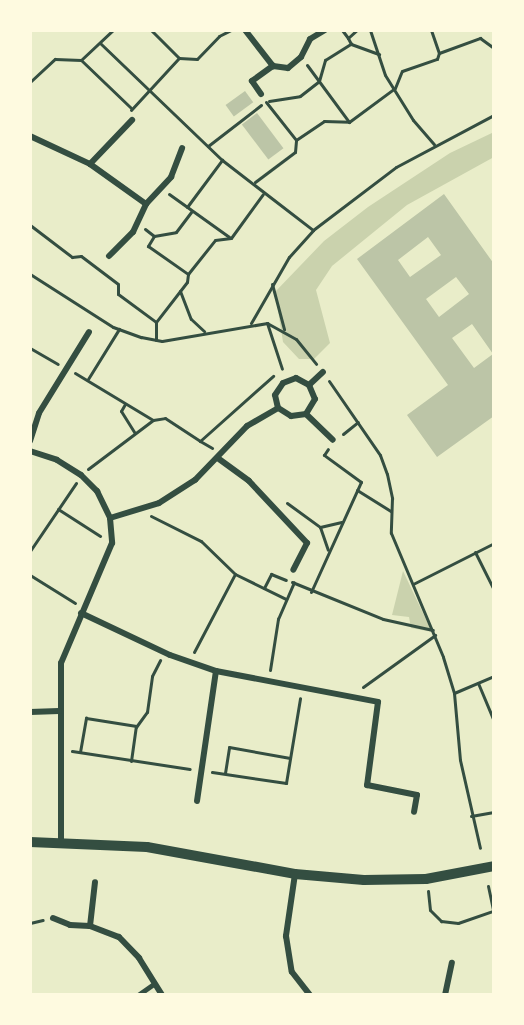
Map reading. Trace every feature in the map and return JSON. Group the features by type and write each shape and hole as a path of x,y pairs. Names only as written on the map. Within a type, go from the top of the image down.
{"street":[{"path":"245,30 273,66"},
{"path":"261,94 252,81 273,66 288,68 301,57 310,39 325,30"},
{"path":"90,164 132,120"},
{"path":"30,136 90,164 146,204"},
{"path":"110,256 138,224 146,204 171,177 182,148"},
{"path":"30,441 39,413 89,332"},
{"path":"309,385 323,372"},
{"path":"296,378 309,385 315,399 306,414 291,416 278,408 276,395 283,383 296,378"},
{"path":"111,518 159,503 195,480 219,459 248,426 278,408"},
{"path":"306,414 333,440"},
{"path":"30,451 57,460 81,475 97,491 111,518 112,543 62,663 59,711 62,841"},
{"path":"219,459 270,501 306,543 293,570"},
{"path":"83,611 163,652 216,671 378,702 367,785 417,795 414,812"},
{"path":"197,801 216,671"},
{"path":"30,712 59,711"},
{"path":"30,842 62,841 147,847 295,874 364,880 426,879 494,866"},
{"path":"295,874 286,936 292,972 310,995"},
{"path":"90,926 95,882"},
{"path":"53,918 70,925 90,926 119,937 139,958 162,995"},
{"path":"447,994 452,963"}],"lane":[{"path":"138,995 154,984"}],"path":[{"path":"81,60 113,30"},
{"path":"151,30 179,58 196,59 219,36 231,30"},
{"path":"342,30 351,44 379,54"},
{"path":"348,38 357,30"},
{"path":"370,30 385,75 413,120 434,144"},
{"path":"296,140 324,121 349,122 395,88 402,71 437,59 439,53 432,30"},
{"path":"439,53 480,38 494,48"},
{"path":"100,43 222,160 255,182 263,194 313,230"},
{"path":"207,146 266,102 300,96 319,81 325,60 351,44"},
{"path":"301,57 349,122"},
{"path":"131,108 179,58"},
{"path":"30,82 55,59 81,60 131,108 132,120"},
{"path":"255,182 295,152 296,140 266,102"},
{"path":"251,323 272,284 313,230 396,167 434,144 494,115"},
{"path":"187,207 222,160"},
{"path":"161,188 231,238"},
{"path":"156,340 156,322 180,291 188,274 215,240 231,238 263,194"},
{"path":"138,224 154,236 176,232 192,211"},
{"path":"30,225 72,257 81,256 118,284 118,294 156,322"},
{"path":"154,236 148,246 188,274"},
{"path":"30,274 119,329 156,340 251,323 267,323 284,329"},
{"path":"272,284 284,329 323,372 358,422 387,474 391,533 435,635 454,693 460,760 480,848"},
{"path":"180,291 190,319 204,331"},
{"path":"267,323 282,369"},
{"path":"88,379 119,329"},
{"path":"30,348 88,379 153,420"},
{"path":"310,368 317,365"},
{"path":"30,551 81,475 153,420 165,418 200,441 282,369 292,370"},
{"path":"126,404 122,411 135,433"},
{"path":"311,592 361,482 324,455 333,440 358,422"},
{"path":"357,490 391,511"},
{"path":"270,501 277,496 320,527 328,551"},
{"path":"58,509 112,543"},
{"path":"137,509 201,541 235,574 286,600"},
{"path":"320,527 341,522"},
{"path":"412,584 494,543"},
{"path":"475,552 494,590"},
{"path":"268,681 278,619 294,583 293,570"},
{"path":"189,662 235,574"},
{"path":"264,588 271,574 311,592 384,619 433,630"},
{"path":"30,575 83,611"},
{"path":"350,697 435,635"},
{"path":"131,760 136,727 147,712 152,676 163,652"},
{"path":"454,693 494,676"},
{"path":"478,683 494,721"},
{"path":"80,752 86,718 136,727"},
{"path":"225,774 229,747 290,758"},
{"path":"471,816 494,812"},
{"path":"426,879 430,910 441,921 459,923 493,913 488,886"}],"green space":[{"path":"494,132 494,157 407,205 332,266 316,290 330,343 314,359 299,359 283,342 275,292 324,241 368,207 450,153"},
{"path":"403,571 432,632 411,628 409,617 392,615"}],"building":[{"path":"245,91 253,102 234,116 226,105"},
{"path":"257,113 283,148 268,160 242,124"},
{"path":"444,194 494,264 494,416 437,457 407,415 448,385 357,259","holes":["428,237 441,255 410,277 398,260","456,277 469,294 439,317 426,299","472,324 493,354 474,368 452,338"]}]}
